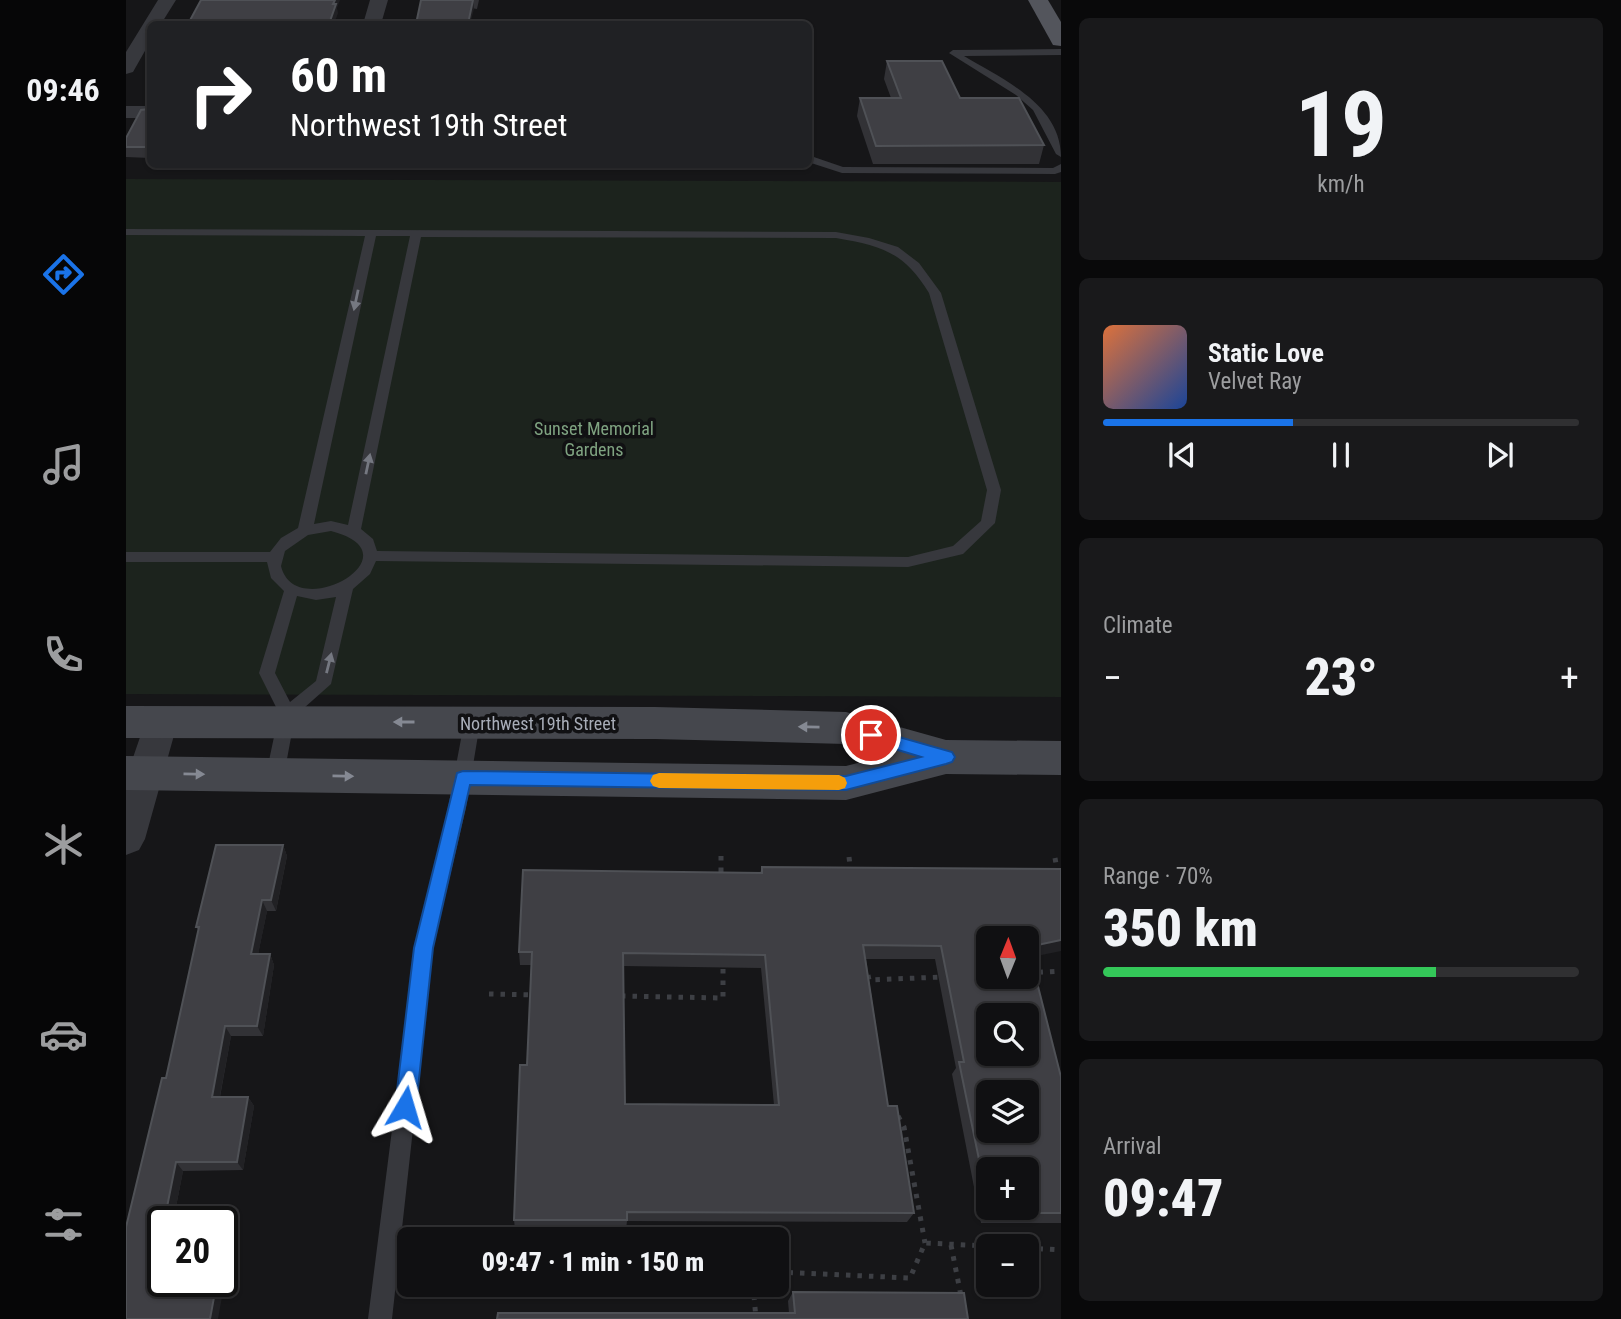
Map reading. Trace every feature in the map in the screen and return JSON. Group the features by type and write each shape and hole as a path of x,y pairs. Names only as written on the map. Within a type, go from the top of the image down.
{"main road":[{"path":"1038,0 1061,40"}],"street":[{"path":"154,21 167,0"},
{"path":"373,21 379,0"},
{"path":"126,68 147,33"},
{"path":"126,112 147,112"},
{"name":"Northwest 19th Street","path":"144,722 287,717 472,723 846,728 946,757"},
{"path":"126,839 144,722"},
{"name":"Northwest 19th Street","path":"135,773 846,783 946,757 1061,758"}],"lane":[{"path":"1061,52 953,53 1019,93 1037,108 1061,154"},
{"path":"812,159 842,170 1055,172 1061,167"},
{"path":"126,232 836,235 868,240 903,252 923,272 935,293 994,489 988,523 958,550 908,562 372,556"},
{"path":"305,530 371,233"},
{"path":"354,530 416,233"},
{"path":"331,526 354,530 370,546 372,556 360,579 346,587 318,594 292,589 277,575 275,557 292,537 305,530 331,526"},
{"path":"126,557 275,557"},
{"path":"275,775 287,717 323,684 346,587"},
{"path":"287,717 267,673 292,589"},
{"path":"380,1319 424,948 463,778 472,723"}],"path":[{"path":"721,856 722,882"},
{"path":"849,857 853,884"},
{"path":"1055,858 1061,887"},
{"path":"613,996 723,998 723,960"},
{"path":"866,966 870,993"},
{"path":"1040,972 1061,971"},
{"path":"869,980 949,976"},
{"path":"489,994 544,995"},
{"path":"789,1273 910,1278 925,1243 904,1127 893,1108"},
{"path":"925,1243 976,1246"},
{"path":"951,1245 963,1307"},
{"path":"1039,1249 1061,1250"},
{"path":"754,1297 756,1319"}],"green space":[{"name":"Sunset Memorial Gardens","path":"126,179 1061,182 1061,697 126,694"}],"building":[{"path":"201,0 335,0 333,4 336,4 330,21 190,21"},
{"path":"421,0 473,0 469,21 417,21"},
{"path":"887,61 942,61 960,98 1019,98 1044,145 876,146 860,98 901,98"},
{"path":"147,109 147,147 126,147 126,138 141,110"},
{"path":"216,845 283,845 271,900 262,900 251,954 270,954 257,1026 225,1026 212,1097 248,1097 237,1162 176,1162 167,1206 147,1206 147,1297 214,1297 210,1319 126,1319 126,1227 162,1078 166,1078 199,927 196,927"},
{"path":"762,867 1061,869 1061,940 1040,944 1040,926 976,926 976,989 1039,989 1061,1077 1061,1213 1039,1213 1039,1157 979,1157 959,1062 964,1062 941,946 863,945 888,1106 897,1106 914,1213 627,1212 627,1220 514,1220 520,1065 527,1065 532,952 519,952 523,870 762,873","holes":["623,953 765,955 779,1105 625,1104"]},
{"path":"793,1292 964,1293 968,1319 497,1319 498,1313 795,1313"}],"slow traffic":[{"path":"659,781 839,783"}],"route":[{"path":"405,1107 424,948 463,778 846,783 946,757 871,735"}]}
